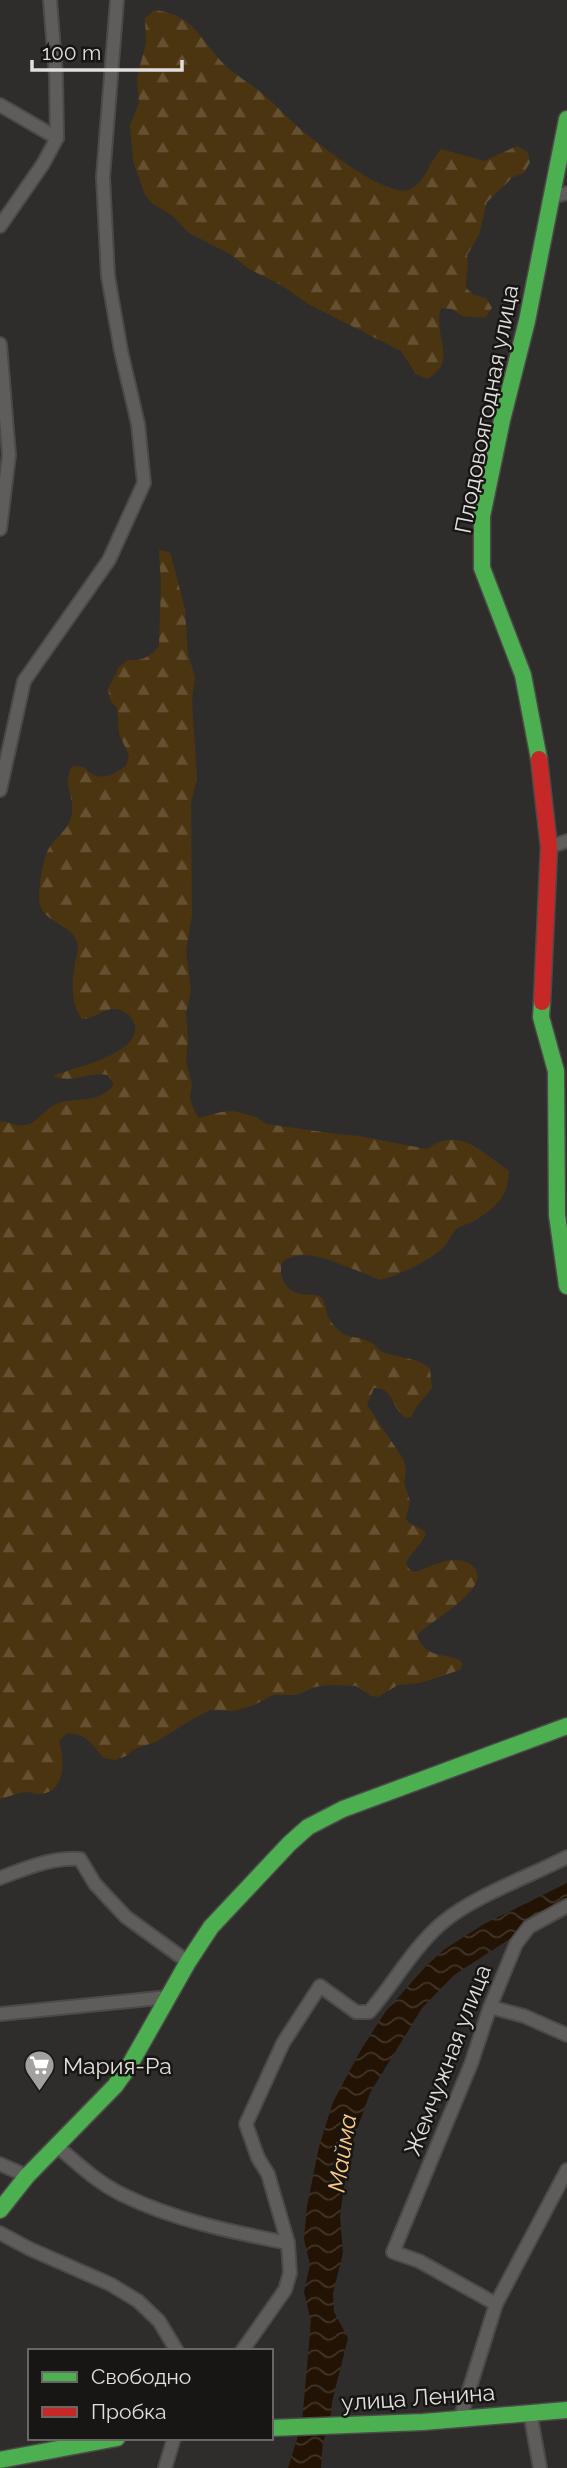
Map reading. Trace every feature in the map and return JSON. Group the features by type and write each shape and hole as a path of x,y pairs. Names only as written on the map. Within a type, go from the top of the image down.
{"street":[{"path":"0,226 43,164 57,138 56,76 50,0"},
{"path":"0,790 24,681 109,560 144,483 138,424 121,351 108,276 103,177 117,0"},
{"path":"0,105 57,138"},
{"name":"Плодовоягодная улица","path":"567,119 559,195 490,477 482,516 481,547 482,568 523,675 542,772 549,847 541,1017 556,1070 556,1215 567,1286"},
{"path":"0,344 9,455 0,528"},
{"path":"549,847 567,841"},
{"path":"0,2210 27,2176 115,2086 211,1927 308,1827 343,1809 567,1727"},
{"path":"243,2349 285,2290 290,2273 288,2243 268,2174 258,2158 246,2124 283,2043 320,1986 356,2012 369,2012 427,1937 442,1923 458,1911 567,1857"},
{"path":"0,1878 65,1858 80,1859 95,1884 125,1917 188,1962"},
{"name":"Жемчужная улица","path":"496,2304 419,2262 393,2252 471,2064 490,2007 516,1944 529,1927 567,1906"},
{"path":"0,2014 169,1997"},
{"path":"490,2007 524,2016 567,2035"},
{"path":"58,2147 92,2176 122,2194 213,2227 288,2243"},
{"path":"0,2164 27,2176"},
{"path":"460,2418 496,2304 567,2170"},
{"path":"0,2233 110,2284 138,2301 159,2321 176,2349"},
{"name":"улица Ленина","path":"279,2428 460,2418 566,2408"},
{"path":"530,2412 540,2468"},
{"path":"0,2460 106,2440"},
{"path":"165,2468 173,2440"}],"green space":[{"path":"155,10 169,13 189,24 228,68 263,94 320,145 368,177 397,190 414,188 441,149 484,161 517,146 528,152 530,162 524,173 513,177 487,202 479,235 467,255 466,288 474,295 486,298 492,308 485,318 462,316 452,309 441,308 439,319 444,356 437,372 427,379 416,374 401,351 310,305 281,285 249,269 230,254 189,233 173,216 153,204 145,195 133,161 130,125 139,103 137,77 146,43 145,18"},
{"path":"159,550 170,552 185,609 188,654 195,677 192,700 197,777 191,804 192,915 186,951 191,990 186,1014 186,1062 192,1085 190,1097 193,1108 199,1118 233,1111 256,1117 267,1124 359,1136 427,1149 439,1142 460,1141 480,1150 509,1171 503,1195 489,1211 457,1229 446,1245 433,1256 405,1271 379,1280 327,1259 309,1255 291,1257 282,1262 281,1267 284,1283 292,1291 320,1296 328,1317 341,1332 366,1340 385,1353 422,1363 430,1369 432,1388 411,1417 406,1418 401,1414 389,1394 381,1389 374,1388 367,1405 404,1460 404,1483 410,1501 406,1519 426,1533 406,1564 409,1569 415,1572 442,1562 462,1561 477,1572 476,1582 458,1603 417,1636 427,1650 463,1663 460,1670 420,1683 398,1685 378,1697 371,1696 356,1686 329,1685 315,1687 297,1695 273,1695 252,1706 234,1711 210,1710 156,1742 134,1749 115,1760 104,1758 85,1738 67,1733 59,1741 62,1766 59,1782 54,1788 47,1793 24,1792 0,1799 0,1121 27,1125 54,1105 94,1098 107,1091 114,1085 108,1075 68,1079 53,1076 107,1057 131,1041 135,1031 132,1019 119,1010 113,1009 82,1019 75,1006 73,992 78,949 76,940 67,929 43,911 39,893 47,853 71,818 68,780 72,766 83,767 94,775 104,777 126,766 129,755 119,734 117,708 110,700 108,689 119,667 128,660 146,658 159,646"}],"water":[{"name":"Майма","path":"567,1883 567,1902 454,1975 422,2008 370,2093 348,2154 340,2217 343,2253 333,2293 334,2312 348,2338 323,2442 321,2468 288,2468 302,2423 311,2321 304,2292 310,2265 304,2239 307,2206 319,2147 333,2102 362,2048 386,2011 427,1965 445,1949 484,1924"}],"traffic: fast":[{"path":"539,759 523,675 482,568 482,516 527,321 567,119"},
{"path":"542,1002 541,1017 556,1071 557,1215 567,1286"},
{"path":"0,2210 27,2176 115,2086 211,1927 308,1827 343,1809 567,1726"},
{"path":"273,2428 423,2422 567,2410"},
{"path":"0,2460 106,2440"}],"traffic: jam":[{"path":"539,759 549,847 542,1002"}],"place":[{"name":"Мария-Ра","path":"40,2092"}]}
